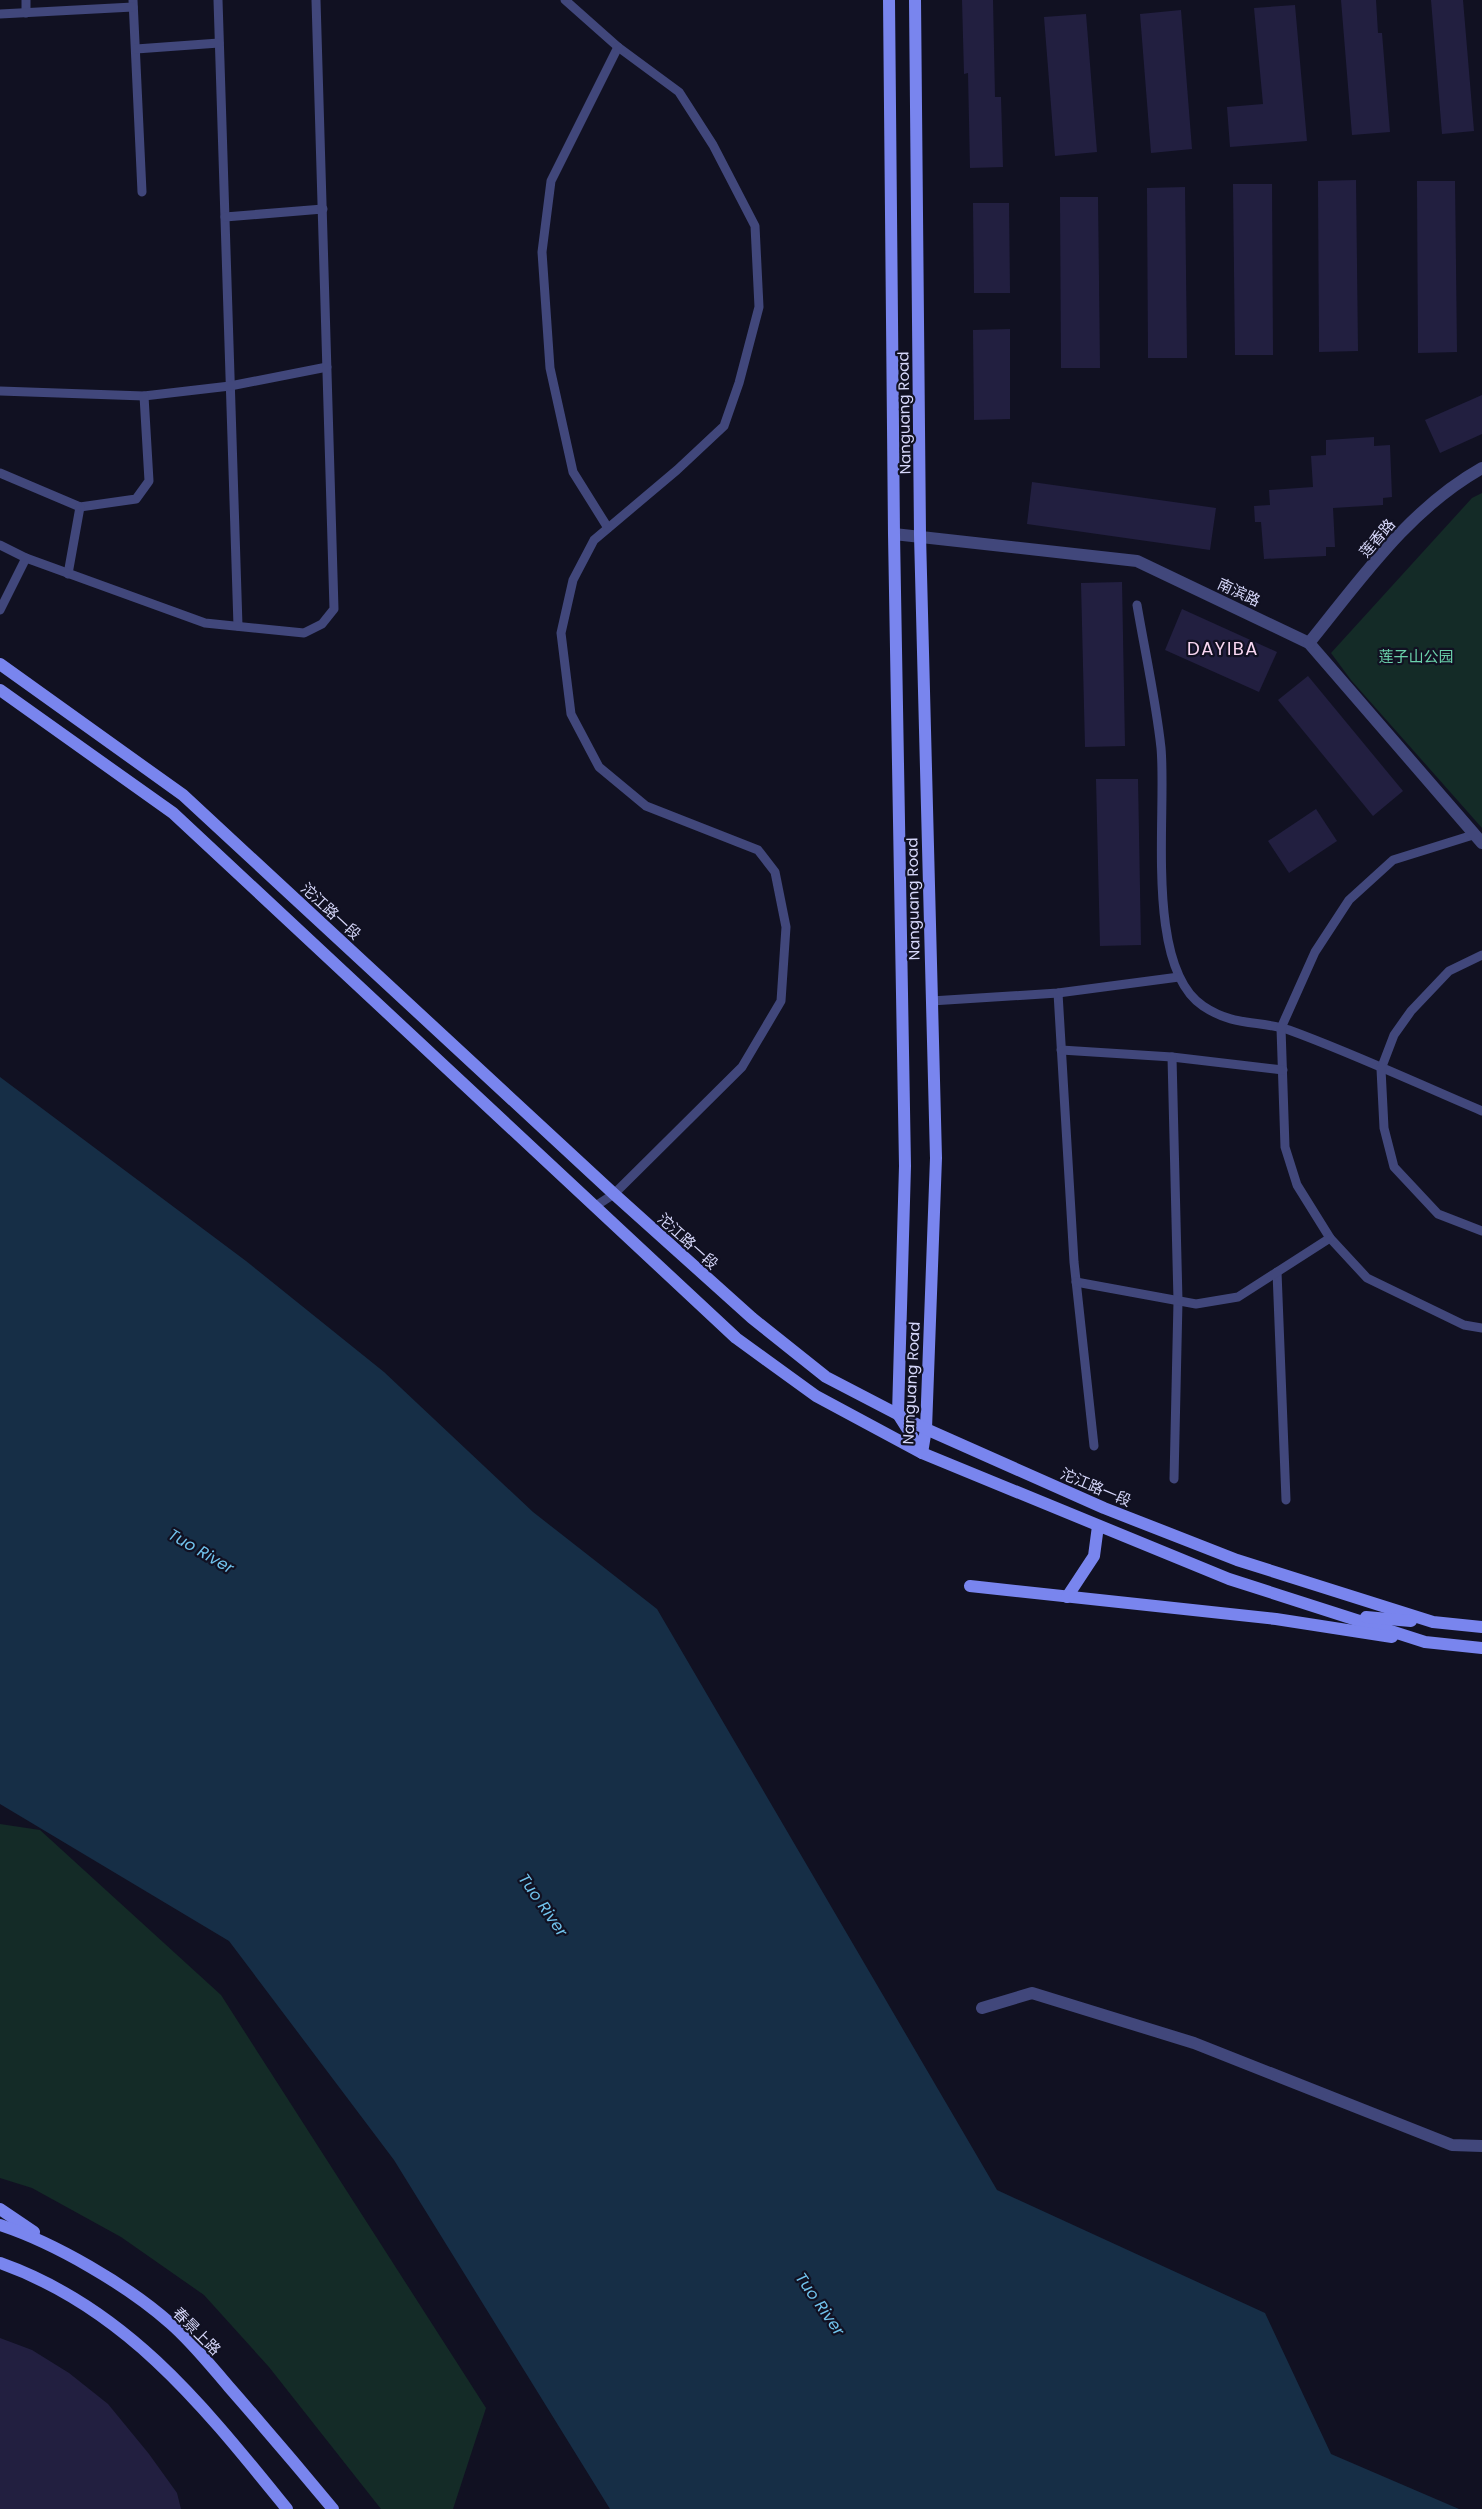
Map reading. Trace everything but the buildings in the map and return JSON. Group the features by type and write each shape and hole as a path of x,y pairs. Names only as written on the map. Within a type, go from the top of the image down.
{"street":[{"name":"Nanguang Road","path":"889,0 894,534 905,1166 898,1414 922,1453"},
{"name":"Nanguang Road","path":"915,0 920,535 936,1158 926,1429 922,1453"},
{"name":"莲香路","path":"1309,643 1398,535 1438,496 1482,468"},
{"name":"南滨路","path":"894,534 920,535 1137,561 1309,643 1477,839"},
{"name":"沱江路一段","path":"0,664 183,795 614,1194 752,1318 826,1377 926,1429 1104,1508 1237,1560 1433,1622 1482,1627"},
{"path":"0,690 173,813 736,1338 816,1396 922,1453 1229,1579 1425,1642"},
{"path":"1066,1597 1094,1556 1098,1526"},
{"path":"970,1586 1276,1619 1425,1642 1482,1648"},
{"path":"1346,1615 1433,1622"},
{"path":"982,2008 1032,1993 1194,2043 1452,2145 1482,2146"},
{"path":"0,2209 70,2257"},
{"name":"春景上路","path":"0,2225 70,2257 113,2282 170,2322 226,2382 333,2509"},
{"path":"0,2263 24,2272 79,2301 141,2345 198,2401 287,2509"}],"lane":[{"path":"26,0 26,13"},
{"path":"218,0 238,626"},
{"path":"0,545 68,574 205,623 304,633 322,624 334,609 316,0"},
{"path":"566,0 618,47 679,92 713,145 755,226 759,307 739,383 724,426 677,470 594,540 573,580 561,633 571,714 598,767 646,806 758,850 775,872 786,927 781,1001 742,1067 614,1194 594,1207"},
{"path":"0,15 133,3 142,192"},
{"path":"136,49 219,43"},
{"path":"608,528 573,472 550,368 542,252 551,181 618,47"},
{"path":"225,217 323,208"},
{"path":"0,391 144,396 230,386 327,367"},
{"path":"0,473 81,507 136,500 149,481 144,396"},
{"path":"68,574 81,507"},
{"path":"0,610 26,558"},
{"path":"1137,605 1161,749 1164,924 1179,977 1201,1005 1238,1023 1281,1028 1336,1047 1482,1111"},
{"path":"1477,839 1393,860 1348,900 1315,952 1281,1028 1285,1147 1297,1185 1330,1238 1367,1278 1464,1325 1482,1328"},
{"path":"1482,955 1449,971 1411,1011 1394,1035 1382,1069 1384,1128 1394,1167 1437,1214 1482,1230"},
{"path":"931,1001 1058,993 1179,977"},
{"path":"1058,993 1076,1282 1094,1446"},
{"path":"1061,1050 1172,1057 1283,1070"},
{"path":"1172,1057 1178,1301 1174,1479"},
{"path":"1076,1282 1196,1304 1238,1297 1330,1238"},
{"path":"1277,1272 1286,1500"}],"green space":[{"name":"莲子山公园","path":"1482,493 1482,828 1351,680 1331,653 1472,498"},
{"path":"0,1824 40,1830 221,1995 486,2408 453,2509 381,2509 269,2367 204,2295 121,2237 32,2188 0,2178"}],"water":[{"name":"Tuo River","path":"0,1077 246,1261 384,1372 533,1512 657,1609 997,2190 1265,2313 1331,2454 1459,2509 610,2509 394,2160 229,1941 0,1804"}],"district":[{"name":"DAYIBA","path":"1223,648"}]}
